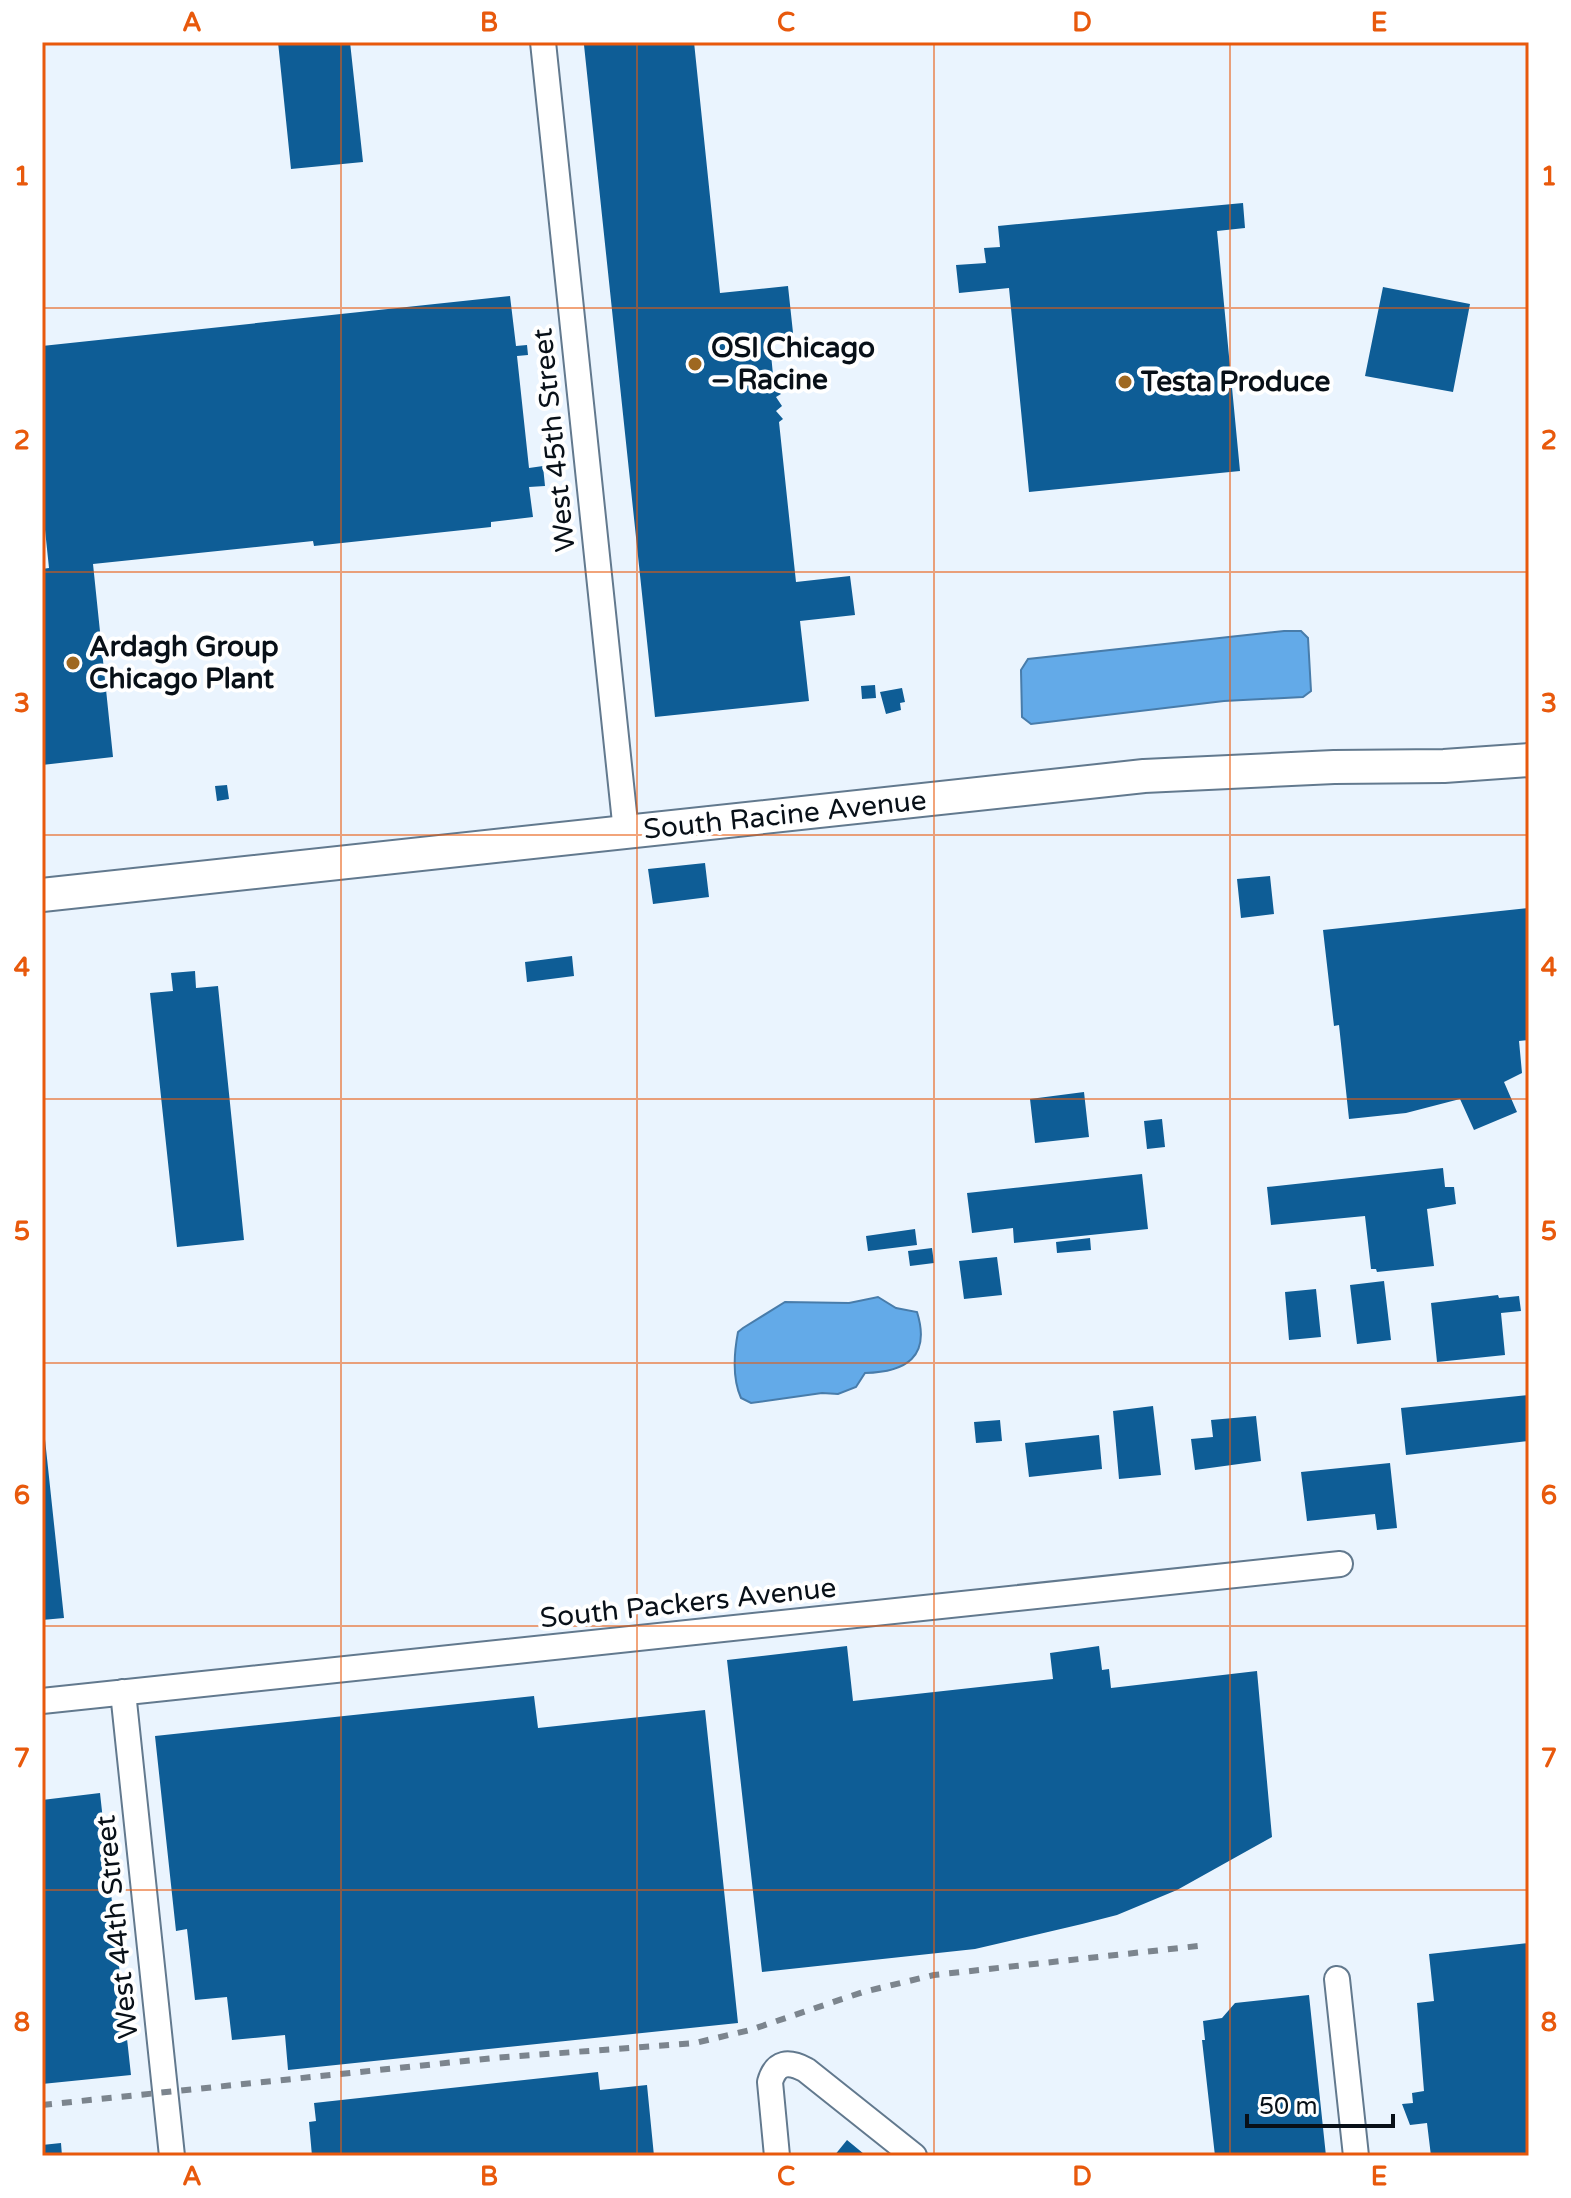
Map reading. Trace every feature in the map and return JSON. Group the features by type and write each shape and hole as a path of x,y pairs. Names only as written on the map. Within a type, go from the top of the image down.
{"street":[{"name":"West 45th Street","path":"543,42 626,832"},
{"name":"South Racine Avenue","path":"42,895 1144,776 1334,767 1444,766 1529,760"},
{"name":"South Packers Avenue","path":"42,1701 1340,1564"},
{"name":"West 44th Street","path":"123,1692 172,2156"},
{"path":"1337,1979 1356,2156"},
{"path":"777,2156 770,2082 779,2065 788,2063 806,2070 914,2156"}],"water":[{"path":"1301,631 1308,638 1311,691 1303,697 1224,701 1031,724 1022,717 1021,670 1028,659"},
{"path":"878,1297 896,1308 917,1312 921,1340 912,1359 892,1369 865,1373 856,1387 838,1394 822,1393 751,1403 741,1398 736,1382 735,1357 738,1332 743,1328 785,1302 849,1303"}],"building":[{"path":"278,42 350,42 363,162 291,169"},
{"name":"OSI Chicago – Racine","path":"694,42 720,293 788,286 794,342 770,344 774,385 781,394 776,397 782,406 776,411 783,419 779,422 796,582 850,576 855,615 800,621 809,701 655,717 584,45"},
{"name":"Testa Produce","path":"1243,203 1245,228 1217,231 1240,471 1029,492 1009,288 959,293 956,265 986,263 984,248 1000,247 998,226"},
{"path":"1383,287 1470,304 1453,392 1365,376"},
{"path":"510,296 516,346 527,345 528,355 517,356 529,468 543,466 545,486 529,487 533,517 491,522 491,527 314,546 313,541 93,564 113,757 42,765 42,569 49,568 42,501 42,346"},
{"path":"875,685 876,698 862,699 861,686"},
{"path":"902,688 905,702 900,703 901,710 886,714 880,692"},
{"path":"227,785 229,799 217,801 215,786"},
{"path":"705,863 709,897 653,904 648,869"},
{"path":"1270,876 1274,914 1241,918 1237,879"},
{"path":"1528,908 1529,1040 1519,1041 1522,1073 1504,1082 1517,1112 1474,1130 1460,1099 1406,1113 1349,1119 1339,1025 1334,1026 1323,930"},
{"path":"572,956 574,976 527,982 525,962"},
{"path":"195,971 196,988 218,986 244,1240 177,1247 150,993 173,991 171,973"},
{"path":"1084,1092 1089,1137 1035,1143 1030,1099"},
{"path":"1162,1119 1165,1147 1147,1149 1144,1121"},
{"path":"1443,1168 1445,1187 1454,1187 1456,1204 1427,1209 1434,1266 1377,1272 1371,1269 1365,1216 1271,1225 1267,1187"},
{"path":"1142,1174 1148,1229 1014,1243 1013,1228 972,1233 967,1193"},
{"path":"915,1229 917,1245 868,1251 866,1236"},
{"path":"1090,1238 1091,1250 1057,1253 1056,1242"},
{"path":"932,1248 934,1263 910,1266 908,1251"},
{"path":"997,1257 1002,1295 964,1299 959,1261"},
{"path":"1384,1281 1391,1340 1357,1344 1350,1285"},
{"path":"1316,1289 1321,1337 1289,1340 1285,1292"},
{"path":"1498,1295 1499,1298 1519,1296 1521,1311 1501,1313 1505,1355 1437,1362 1431,1303"},
{"path":"1529,1395 1529,1441 1406,1455 1401,1408"},
{"path":"1153,1406 1161,1475 1119,1479 1113,1411"},
{"path":"1256,1416 1261,1461 1195,1470 1191,1439 1213,1437 1211,1420"},
{"path":"1000,1420 1002,1441 976,1443 974,1422"},
{"path":"42,1430 64,1618 42,1620"},
{"path":"1099,1435 1102,1469 1029,1477 1025,1443"},
{"path":"1390,1463 1397,1528 1377,1530 1375,1514 1307,1521 1301,1472"},
{"path":"847,1646 853,1701 1053,1679 1050,1653 1099,1646 1102,1670 1109,1669 1111,1688 1257,1671 1272,1837 1177,1890 1117,1915 975,1949 762,1972 727,1660"},
{"path":"534,1696 538,1728 705,1710 738,2023 288,2070 285,2035 232,2040 227,1997 195,2000 187,1929 176,1931 155,1736"},
{"path":"100,1793 131,2075 42,2084 42,1800"},
{"path":"1529,1943 1529,2156 1431,2156 1427,2123 1410,2125 1402,2104 1413,2103 1412,2093 1424,2091 1417,2003 1434,2001 1429,1954"},
{"path":"1309,1995 1326,2156 1215,2156 1202,2040 1205,2040 1203,2021 1222,2018 1235,2003"},
{"path":"598,2072 600,2090 647,2085 654,2156 312,2156 309,2122 316,2121 314,2103"},
{"path":"847,2140 864,2154 863,2156 834,2156"},
{"path":"61,2143 62,2156 42,2156 42,2145"}],"railway":[{"path":"42,2105 494,2058 695,2043 750,2030 863,1992 934,1975 1207,1945"}],"place":[{"name":"OSI Chicago – Racine","path":"695,364"},
{"name":"Testa Produce","path":"1125,382"},
{"name":"Ardagh Group Chicago Plant","path":"73,663"}]}
